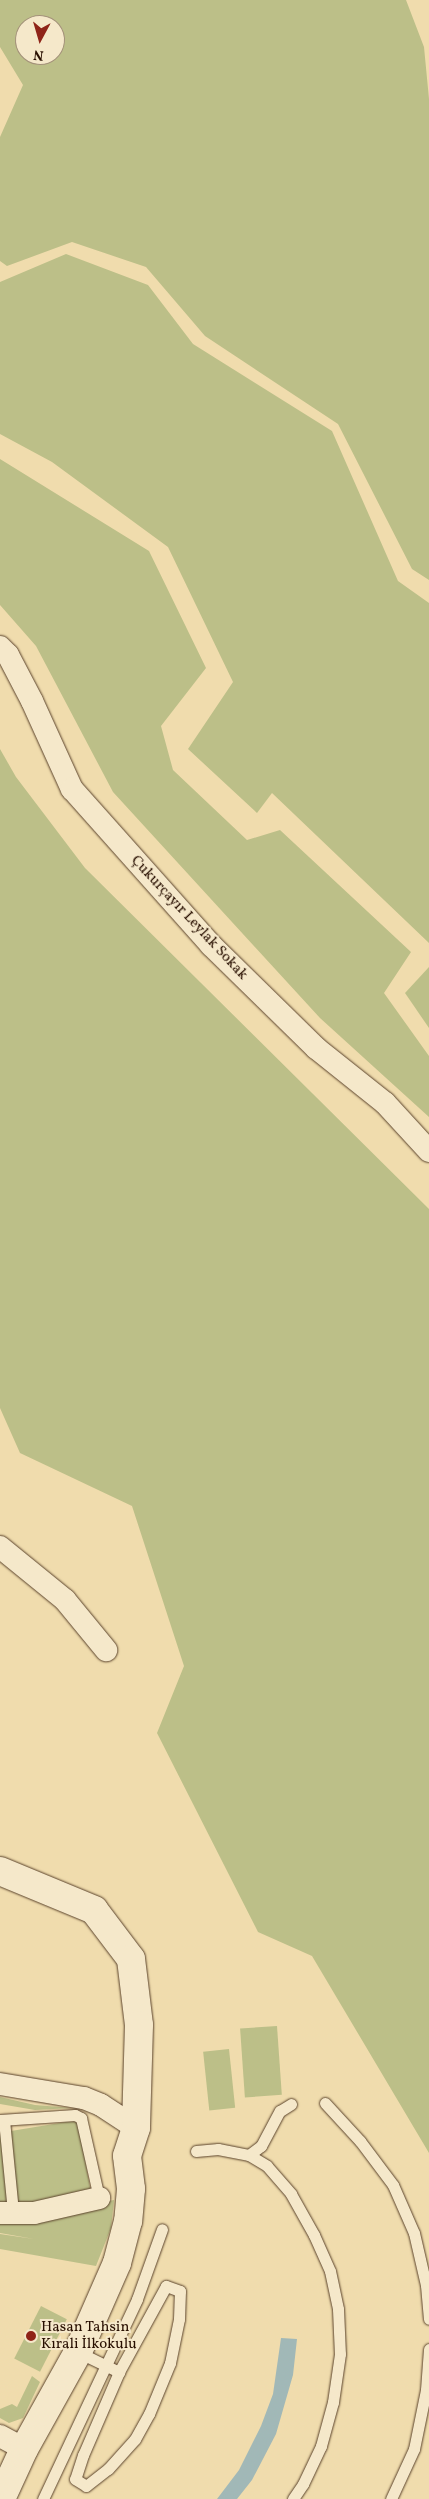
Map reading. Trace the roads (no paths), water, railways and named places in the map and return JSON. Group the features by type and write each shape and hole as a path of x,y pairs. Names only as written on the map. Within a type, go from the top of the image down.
{"street":[{"name":"Çukurçayır Leylak Sokak","path":"0,647 8,656 32,701 72,789 211,945 316,1048 385,1103 429,1151"},
{"path":"0,1547 65,1600 106,1650"},
{"path":"0,1870 94,1910 131,1960 139,2025 136,2128 127,2156 131,2189 128,2221 117,2263 78,2352 24,2449 1,2499"},
{"path":"0,2084 84,2098 100,2104 136,2128"},
{"path":"6,2207 34,2213 99,2198"},
{"path":"0,2436 24,2449"}],"lane":[{"path":"324,2103 360,2141 393,2184 414,2232 426,2285 429,2319"},
{"path":"249,2155 261,2146 280,2111 291,2104"},
{"path":"6,2207 2,2120 76,2115 81,2118 99,2198"},
{"path":"196,2152 218,2149 249,2155 267,2166 290,2194 314,2235 330,2271 338,2309 340,2354 333,2402 321,2446 303,2484 293,2499"},
{"path":"43,2499 137,2299 162,2229"},
{"path":"166,2286 180,2291 179,2319 170,2363 150,2414 135,2439 108,2469 86,2486 75,2479 83,2455 119,2372 166,2286"},
{"path":"391,2499 414,2449 426,2390 429,2349"},
{"path":"78,2352 119,2372"}],"water":[{"path":"281,2338 297,2339 293,2375 276,2434 252,2480 237,2499 217,2499 239,2470 261,2426 273,2394"}],"place":[{"name":"Hasan Tahsin Kırali İlkokulu","path":"31,2336"}]}
